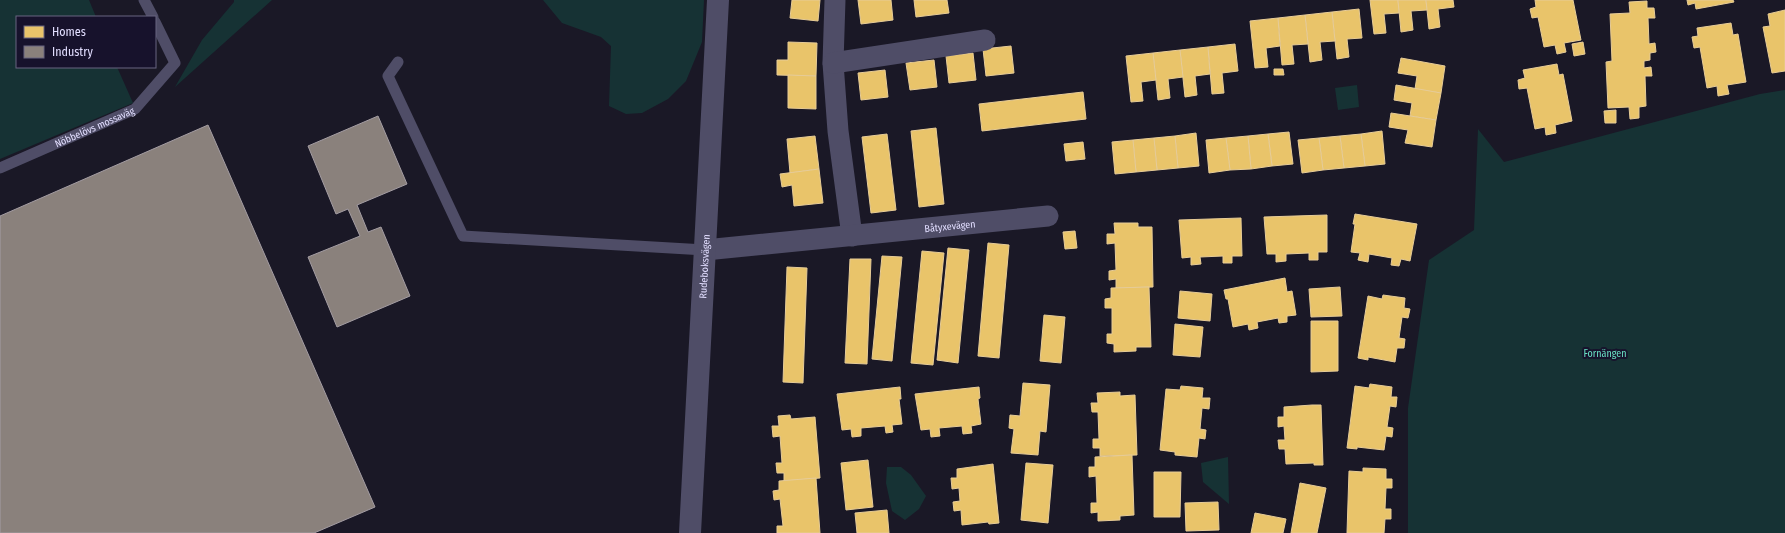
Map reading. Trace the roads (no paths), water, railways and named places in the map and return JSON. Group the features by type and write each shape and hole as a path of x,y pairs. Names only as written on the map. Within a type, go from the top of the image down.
{"street":[{"name":"Rudeboksvägen","path":"690,533 718,0"},
{"path":"835,0 833,63 838,131 852,236"},
{"path":"833,63 985,40"},
{"name":"Båtyxevägen","path":"705,250 1048,216"}],"lane":[{"path":"144,0 152,16"},
{"name":"Nöbbelövs mossaväg","path":"0,168 135,109 175,63 156,24"},
{"path":"398,62 388,76 463,236 705,250"}],"park label":[{"name":"Fornängen","path":"1605,353"}]}
